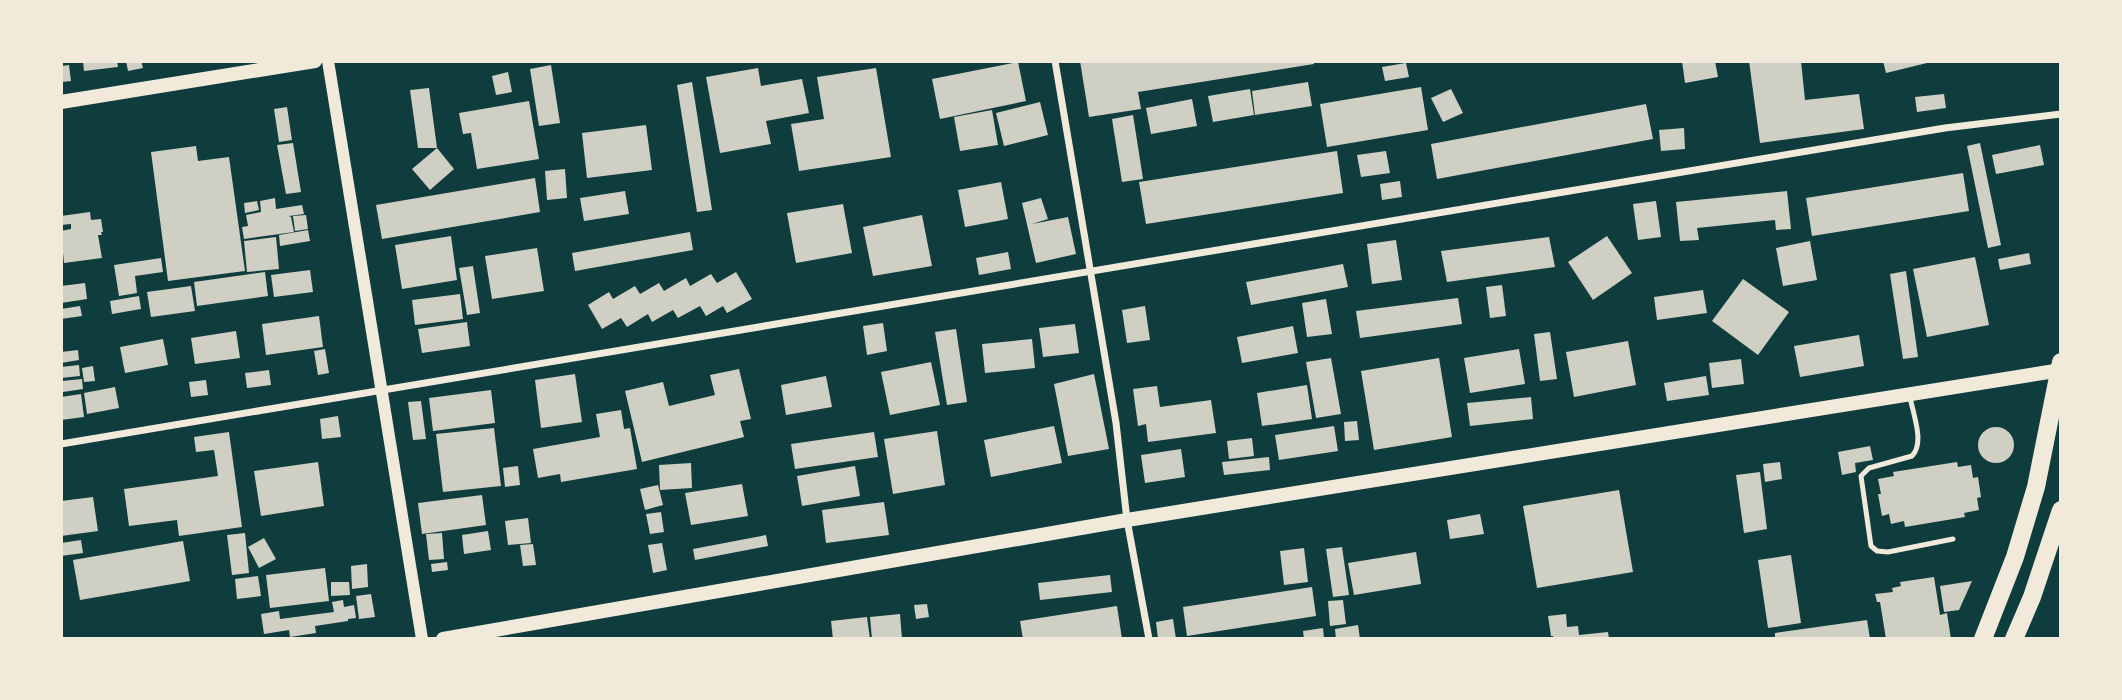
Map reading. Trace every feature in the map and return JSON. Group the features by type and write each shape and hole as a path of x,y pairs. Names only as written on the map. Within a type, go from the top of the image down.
{"main road":[{"path":"61,102 315,61"},
{"path":"443,639 1127,520 1909,394 2060,367 2032,498 2015,557 1983,639"},
{"path":"2014,639 2032,597 2061,510"}],"street":[{"path":"328,61 422,639"},
{"path":"1055,61 1116,423 1127,520 1149,639"},
{"path":"61,444 1945,128 2061,114"}],"lane":[{"path":"1909,394 1919,443 1917,451 1912,456 1869,468 1861,477 1871,546 1877,551 1888,552 1953,539"}],"building":[{"path":"83,61 117,61 118,67 84,71"},
{"path":"126,61 141,61 143,68 128,71"},
{"path":"1080,61 1314,61 1314,64 1138,92 1141,109 1089,117"},
{"path":"1682,61 1715,61 1718,77 1685,83"},
{"path":"1749,61 1801,61 1805,100 1859,94 1864,129 1760,143"},
{"path":"1883,61 1926,61 1927,63 1886,73"},
{"path":"1018,62 1026,101 940,119 932,79"},
{"path":"1406,63 1409,77 1385,81 1382,67"},
{"path":"69,65 71,81 61,82 61,66"},
{"path":"551,65 560,123 539,126 530,69"},
{"path":"758,68 761,86 802,79 809,113 766,121 771,144 720,153 706,77"},
{"path":"876,68 891,157 799,171 791,124 824,119 817,77"},
{"path":"508,72 512,92 496,95 492,76"},
{"path":"692,82 712,210 697,212 677,85"},
{"path":"1308,82 1312,106 1255,115 1252,91"},
{"path":"1421,87 1428,130 1327,147 1320,104"},
{"path":"429,88 437,148 418,148 410,90"},
{"path":"1250,89 1254,115 1213,122 1208,96"},
{"path":"1451,89 1463,113 1443,122 1431,98"},
{"path":"1944,94 1946,108 1917,112 1915,97"},
{"path":"1192,99 1197,126 1151,134 1146,108"},
{"path":"529,101 539,159 477,169 471,133 463,134 459,113"},
{"path":"1040,102 1048,135 1004,146 996,113"},
{"path":"1646,104 1653,139 1437,179 1431,144"},
{"path":"287,107 292,140 279,142 274,109"},
{"path":"992,110 998,145 960,151 954,117"},
{"path":"1133,115 1143,179 1122,182 1112,119"},
{"path":"646,125 652,170 587,178 582,133"},
{"path":"1684,128 1685,149 1661,151 1659,130"},
{"path":"293,143 301,192 286,194 277,145"},
{"path":"1980,143 2001,245 1988,248 1967,146"},
{"path":"2040,145 2044,165 1996,174 1992,155"},
{"path":"196,146 198,161 229,157 245,271 168,281 151,152"},
{"path":"437,148 454,169 430,190 412,169"},
{"path":"1337,151 1343,193 1146,224 1139,182"},
{"path":"1386,151 1390,173 1361,177 1357,155"},
{"path":"565,169 567,198 547,200 545,171"},
{"path":"1963,173 1969,211 1812,236 1806,198"},
{"path":"535,178 540,212 382,239 376,205"},
{"path":"1400,181 1402,197 1382,200 1380,184"},
{"path":"1001,182 1008,219 965,227 958,190"},
{"path":"625,191 629,214 584,221 580,198"},
{"path":"1787,191 1791,229 1776,230 1775,220 1697,228 1699,240 1680,241 1676,202"},
{"path":"275,198 276,209 302,205 304,214 289,216 294,232 244,239 242,227 248,226 246,215 261,212 260,201"},
{"path":"1041,198 1048,219 1032,224 1068,217 1076,254 1036,263 1022,203"},
{"path":"257,201 259,210 245,213 244,203"},
{"path":"1656,201 1661,237 1638,240 1633,204"},
{"path":"843,204 852,253 796,263 787,213"},
{"path":"90,212 91,220 101,219 103,232 98,235 102,258 64,263 61,231 71,229 71,224 61,225 61,216"},
{"path":"306,215 308,229 295,231 293,216"},
{"path":"922,215 932,266 873,276 863,227"},
{"path":"308,230 310,241 280,246 279,235"},
{"path":"690,232 693,250 575,271 572,253"},
{"path":"451,236 457,280 402,289 395,245"},
{"path":"1607,236 1632,273 1593,300 1568,262"},
{"path":"276,237 279,269 247,272 244,241"},
{"path":"1549,237 1555,267 1447,282 1441,251"},
{"path":"1396,240 1402,280 1372,284 1367,244"},
{"path":"1810,241 1817,280 1783,286 1776,248"},
{"path":"537,248 544,291 492,299 485,256"},
{"path":"1008,252 1011,269 979,275 976,258"},
{"path":"2029,253 2031,264 2000,270 1998,259"},
{"path":"1975,257 1989,325 1927,337 1913,269"},
{"path":"161,258 163,272 135,276 137,293 119,296 114,265"},
{"path":"1343,264 1348,287 1251,305 1246,282"},
{"path":"473,266 480,313 467,315 459,268"},
{"path":"310,270 313,292 274,297 271,275"},
{"path":"1906,271 1918,357 1903,359 1890,274"},
{"path":"265,272 268,296 197,306 194,282"},
{"path":"736,272 752,299 727,313 723,306 706,316 700,306 678,318 673,310 652,322 648,314 627,327 621,318 602,329 588,305 609,292 613,299 635,286 640,294 659,283 664,291 686,278 690,286 711,274 717,283"},
{"path":"1743,279 1789,312 1758,355 1712,321"},
{"path":"85,283 87,299 61,303 61,286"},
{"path":"1502,285 1506,316 1490,318 1486,287"},
{"path":"191,286 195,311 151,317 147,292"},
{"path":"1703,290 1707,313 1657,320 1654,297"},
{"path":"460,294 463,319 415,325 412,300"},
{"path":"139,296 141,309 112,314 110,301"},
{"path":"1458,298 1462,324 1360,338 1356,311"},
{"path":"1326,299 1332,334 1307,337 1302,303"},
{"path":"80,306 82,316 61,319 61,309"},
{"path":"1145,306 1150,340 1127,343 1122,310"},
{"path":"319,316 323,347 266,355 262,324"},
{"path":"467,322 470,346 422,353 418,329"},
{"path":"883,323 887,351 867,355 863,326"},
{"path":"1075,324 1079,353 1043,357 1039,328"},
{"path":"1293,326 1298,353 1242,363 1237,337"},
{"path":"956,329 967,402 947,405 935,332"},
{"path":"236,331 240,358 195,364 191,338"},
{"path":"1550,332 1557,379 1540,381 1534,334"},
{"path":"1859,335 1864,366 1800,377 1794,346"},
{"path":"163,339 168,365 125,373 120,347"},
{"path":"1032,339 1035,368 985,373 982,344"},
{"path":"1628,341 1636,385 1574,397 1566,352"},
{"path":"325,349 329,373 318,375 314,351"},
{"path":"1519,349 1525,384 1470,393 1464,358"},
{"path":"78,350 79,360 61,363 61,352"},
{"path":"1331,358 1341,414 1316,418 1306,362"},
{"path":"1439,358 1452,437 1374,450 1361,371"},
{"path":"1741,359 1744,384 1712,388 1709,363"},
{"path":"931,362 940,405 890,415 881,372"},
{"path":"79,365 80,376 61,378 61,367"},
{"path":"93,366 95,381 84,382 82,368"},
{"path":"739,369 751,419 740,421 744,437 642,462 625,391 663,382 669,406 715,395 710,375"},
{"path":"269,370 271,385 247,388 245,373"},
{"path":"575,374 582,422 541,428 535,380"},
{"path":"1094,374 1109,449 1068,456 1054,384"},
{"path":"826,376 832,407 786,415 781,385"},
{"path":"1706,376 1709,395 1667,401 1664,383"},
{"path":"82,379 83,389 63,392 62,381"},
{"path":"206,380 208,395 191,397 189,382"},
{"path":"1307,385 1312,419 1262,426 1257,393"},
{"path":"1157,386 1160,407 1211,400 1216,433 1148,442 1146,424 1138,426 1133,389"},
{"path":"115,387 119,408 87,414 84,393"},
{"path":"491,390 495,423 433,431 429,398"},
{"path":"81,394 84,417 61,420 61,397"},
{"path":"1531,397 1533,419 1470,426 1467,403"},
{"path":"421,401 426,439 413,440 408,402"},
{"path":"621,410 624,429 630,428 637,469 561,482 560,474 538,478 533,449 600,437 596,414"},
{"path":"338,416 341,437 322,439 320,419"},
{"path":"1357,421 1359,440 1345,441 1344,422"},
{"path":"1054,426 1062,463 991,477 984,440"},
{"path":"1334,426 1338,451 1279,460 1275,435"},
{"path":"1996,427 2008,433 2014,445 2008,457 1996,463 1984,457 1978,445 1984,433"},
{"path":"494,428 501,486 443,492 436,434"},
{"path":"937,431 945,485 893,494 884,439"},
{"path":"229,432 242,527 179,536 177,520 129,526 124,489 218,476 214,450 196,452 194,437"},
{"path":"874,432 878,457 795,469 791,444"},
{"path":"1252,438 1254,456 1229,459 1227,441"},
{"path":"1870,446 1873,460 1855,463 1856,472 1842,475 1838,452"},
{"path":"1181,449 1185,477 1145,483 1141,455"},
{"path":"1269,457 1270,470 1224,475 1222,462"},
{"path":"318,462 324,506 261,516 254,471"},
{"path":"1780,462 1782,479 1765,482 1763,464"},
{"path":"1957,462 1958,467 1971,465 1973,478 1978,477 1981,497 1977,498 1979,510 1964,513 1965,517 1905,527 1904,521 1891,524 1889,514 1882,516 1878,479 1894,476 1893,472"},
{"path":"691,463 692,488 660,490 659,465"},
{"path":"518,466 520,485 505,487 503,468"},
{"path":"855,466 860,496 802,506 797,476"},
{"path":"1760,472 1767,529 1744,533 1736,475"},
{"path":"742,484 748,516 691,525 685,493"},
{"path":"658,485 663,505 645,510 640,489"},
{"path":"1619,490 1633,572 1537,588 1523,506"},
{"path":"482,495 486,525 422,534 418,503"},
{"path":"93,497 98,531 61,536 61,501"},
{"path":"884,502 889,535 826,543 822,510"},
{"path":"661,512 664,532 650,534 646,514"},
{"path":"1480,514 1484,534 1450,539 1447,520"},
{"path":"528,518 531,543 508,545 505,521"},
{"path":"488,531 491,550 464,554 462,535"},
{"path":"245,533 249,573 232,575 227,535"},
{"path":"442,533 444,559 429,560 426,534"},
{"path":"766,535 768,546 695,560 693,549"},
{"path":"264,538 276,559 259,568 248,547"},
{"path":"81,540 83,553 61,556 61,543"},
{"path":"183,541 190,581 80,600 73,560"},
{"path":"662,543 667,570 653,573 648,545"},
{"path":"533,544 536,565 523,566 520,545"},
{"path":"1342,547 1349,595 1333,597 1326,549"},
{"path":"1304,548 1308,582 1284,585 1280,551"},
{"path":"1416,552 1421,584 1354,595 1348,563"},
{"path":"1791,555 1801,623 1768,628 1758,560"},
{"path":"447,562 448,570 432,572 431,564"},
{"path":"367,564 368,587 352,589 351,566"},
{"path":"325,568 329,601 270,608 266,575"},
{"path":"1110,575 1112,592 1040,600 1038,583"},
{"path":"258,576 261,596 237,599 235,579"},
{"path":"1934,577 1940,615 1947,613 1951,639 1886,639 1880,602 1877,602 1875,594 1893,592 1892,588 1901,586 1900,582"},
{"path":"1972,581 1959,610 1944,612 1940,586"},
{"path":"331,582 349,582 350,595 331,596"},
{"path":"1312,587 1316,616 1187,636 1183,607"},
{"path":"371,594 375,617 359,619 356,596"},
{"path":"343,600 344,607 354,605 356,618 315,626 316,633 290,637 289,630 264,634 261,614 279,611 280,619 334,612 332,602"},
{"path":"1343,600 1346,624 1330,626 1328,601"},
{"path":"927,604 929,617 916,619 914,605"},
{"path":"1117,606 1122,639 1023,639 1020,621"},
{"path":"900,614 902,639 872,639 870,617"},
{"path":"1566,614 1567,627 1578,626 1579,635 1608,632 1609,639 1554,639 1551,636 1548,616"},
{"path":"867,617 870,639 833,639 831,621"},
{"path":"1173,619 1176,639 1158,639 1156,622"},
{"path":"1867,620 1870,639 1775,639 1775,633"},
{"path":"1358,625 1360,639 1336,639 1335,629"},
{"path":"1323,628 1324,639 1304,639 1303,631"}]}
